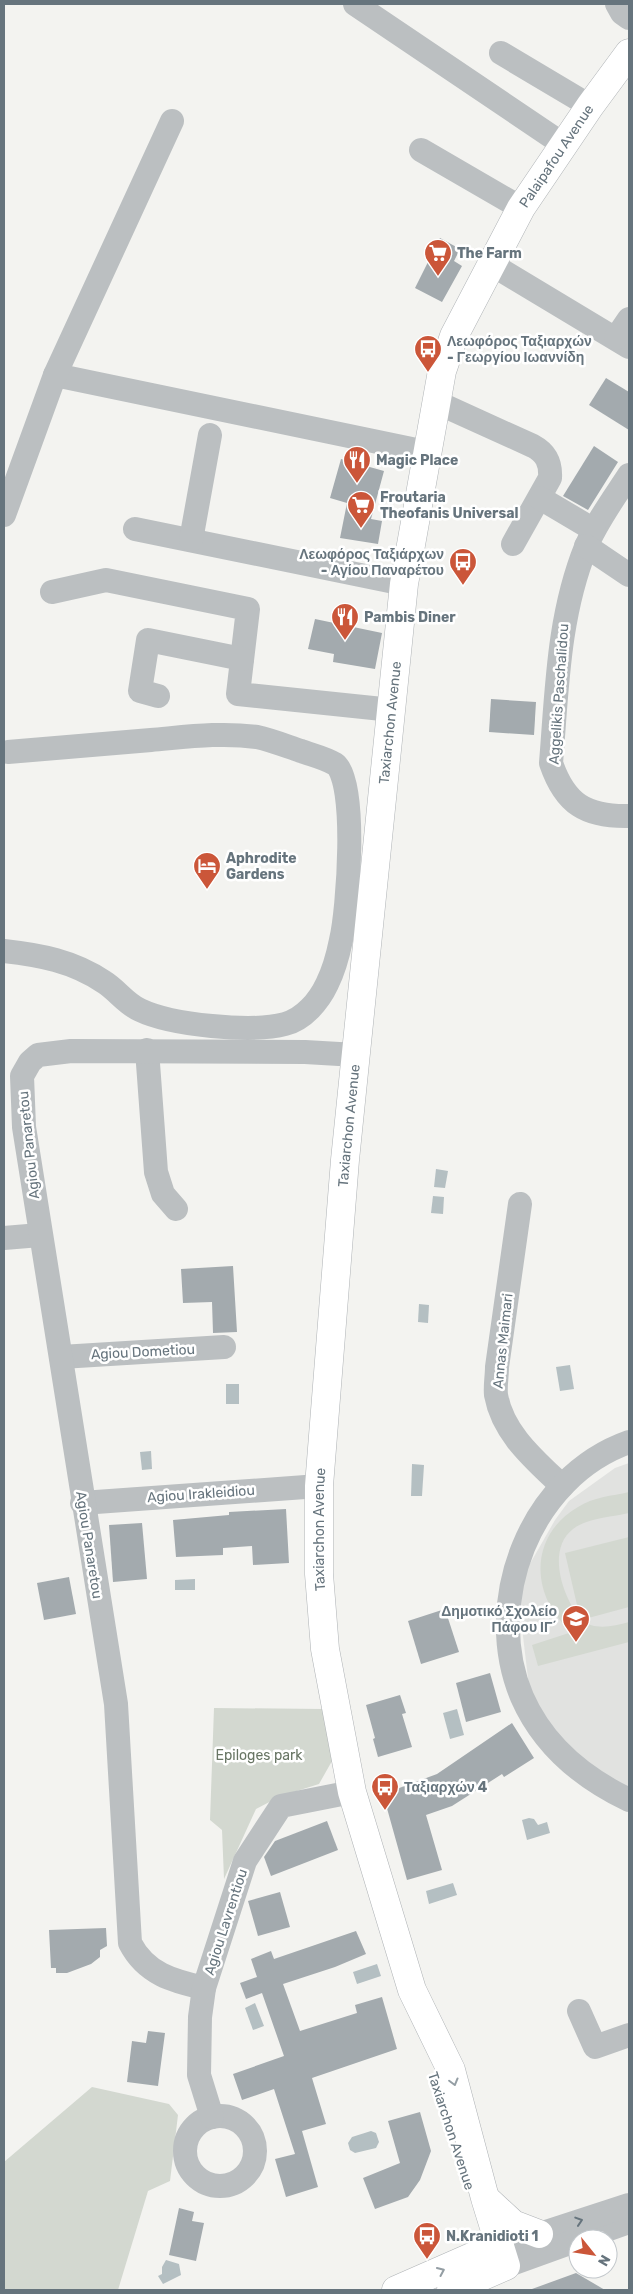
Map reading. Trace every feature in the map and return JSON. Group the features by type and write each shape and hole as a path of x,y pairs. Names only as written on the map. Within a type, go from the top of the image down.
{"main road":[{"name":"Palaipafou Avenue","path":"491,264 521,208 590,106 629,53"},
{"name":"Taxiarchon Avenue","path":"491,264 454,336 442,371 426,452 404,584 345,1160 320,1486 319,1574 325,1650 352,1792 412,1990 451,2070 485,2198 495,2259"},
{"name":"Taxiarchon Avenue","path":"412,1990 415,2014 421,2036 473,2201 495,2259"},
{"path":"485,2198 513,2224 539,2234"},
{"path":"396,2290 495,2259"},
{"path":"451,2290 495,2259"}],"street":[{"path":"355,4 564,145"},
{"path":"617,4 622,13 629,18"},
{"path":"501,53 590,106"},
{"path":"4,514 55,375 172,121"},
{"path":"421,150 521,208"},
{"path":"491,264 622,343 629,319"},
{"path":"55,375 426,452"},
{"path":"436,402 542,451 548,460 551,468 550,478 513,544"},
{"path":"191,540 210,435"},
{"name":"Aggelikis Paschalidou","path":"629,475 590,538 571,588 561,634 551,763 558,783 573,802 596,814 629,816"},
{"path":"540,498 590,538 629,575"},
{"path":"135,529 404,584"},
{"path":"52,592 106,580 248,609 238,694 392,710"},
{"path":"158,696 140,691 148,640 242,659"},
{"path":"4,951 39,955 65,962 84,970 106,983 139,1010 176,1021 204,1026 268,1027 286,1024 298,1019 314,1006 327,985 334,968 342,939 349,860 348,819 342,772 335,764 321,758 257,737 213,734 5,752"},
{"path":"305,1052 314,1006"},
{"path":"176,1209 164,1194 156,1172 147,1050 305,1052 356,1055"},
{"name":"Agiou Panaretou","path":"147,1050 71,1051 38,1055 30,1062 22,1076 24,1127 61,1357 82,1503 116,1704 130,1943 137,1957 148,1968 183,1983 204,1988"},
{"name":"Annas Maimari","path":"520,1204 497,1367 496,1394 505,1421 520,1444 562,1486"},
{"path":"4,1238 40,1235"},
{"name":"Agiou Dometiou","path":"61,1357 224,1347"},
{"path":"629,1442 601,1456 562,1486 530,1530 521,1552 509,1601 509,1624 515,1676 523,1698 537,1724 568,1761 606,1789 629,1800"},
{"name":"Agiou Irakleidiou","path":"82,1503 320,1486"},
{"name":"Agiou Lavrentiou","path":"212,2117 199,2075 200,2017 204,1988 245,1861 281,1806 352,1792"},
{"path":"579,2011 595,2048 629,2035"},
{"path":"495,2259 539,2234 629,2205"},
{"path":"610,2229 629,2222"},
{"path":"495,2259 568,2243"}],"shaded area":[{"path":"436,1169 448,1171 445,1188 434,1187"},
{"path":"433,1196 444,1197 443,1214 431,1213"},
{"path":"419,1304 429,1305 428,1323 418,1322"},
{"path":"570,1365 574,1389 560,1391 556,1367"},
{"path":"226,1384 239,1384 239,1404 226,1404"},
{"path":"151,1451 152,1469 142,1470 140,1452"},
{"name":"Δημοτικό Σχολείο Πάφου ΙΓ΄","path":"629,1463 629,1791 593,1770 547,1723 529,1687 519,1602 527,1569 555,1520 569,1501 615,1468"},
{"path":"412,1464 424,1465 422,1496 411,1496"},
{"path":"195,1579 195,1590 175,1590 175,1580"},
{"path":"457,1709 464,1735 450,1739 443,1713"},
{"path":"534,1819 538,1825 547,1822 550,1833 527,1840 522,1820"},
{"path":"453,1883 457,1895 429,1904 426,1891"},
{"path":"377,1964 381,1976 357,1984 353,1972"},
{"path":"255,2003 264,2026 253,2030 245,2008"},
{"path":"371,2131 376,2133 379,2142 376,2148 355,2153 350,2150 348,2143 352,2137"},
{"path":"166,2260 179,2264 181,2275 163,2284 158,2276 162,2274 162,2267"}],"green space":[{"path":"629,1492 629,1513 585,1522 573,1529 565,1538 560,1549 559,1561 563,1586 580,1618 565,1553 629,1537 629,1607 581,1620 599,1627 629,1622 629,1642 538,1666 532,1645 572,1632 558,1618 548,1602 542,1585 540,1567 543,1550 550,1534 562,1519 578,1507 596,1499"},
{"name":"Epiloges park","path":"214,1708 323,1709 332,1761 319,1784 281,1796 256,1809 224,1879 222,1830 210,1820"},
{"path":"92,2087 169,2104 178,2115 170,2181 148,2191 118,2290 4,2290 4,2162"}],"building":[{"name":"The Farm","path":"440,238 460,249 454,261 462,266 442,302 415,288"},
{"path":"606,378 629,392 629,430 589,405"},
{"path":"594,446 618,462 588,510 563,496"},
{"name":"Magic Place","path":"341,459 384,471 371,519 382,521 378,544 340,538 347,503 330,498"},
{"name":"Pambis Diner","path":"315,619 382,633 375,669 333,662 334,654 308,649"},
{"path":"491,699 536,702 534,735 489,732"},
{"path":"233,1266 237,1332 213,1333 212,1302 183,1303 181,1269"},
{"path":"286,1509 289,1563 253,1565 252,1546 223,1548 223,1555 176,1557 173,1520 229,1515 229,1512"},
{"path":"142,1523 147,1579 113,1582 109,1525"},
{"path":"69,1577 76,1614 44,1620 37,1583"},
{"path":"445,1609 459,1652 421,1664 408,1621"},
{"path":"490,1673 501,1712 466,1722 456,1683"},
{"path":"400,1695 406,1713 402,1714 412,1747 378,1757 366,1705"},
{"path":"512,1723 534,1758 504,1777 502,1774 452,1806 426,1815 442,1870 407,1880 383,1794 437,1774"},
{"path":"327,1821 338,1850 271,1876 264,1857 275,1841"},
{"path":"280,1892 290,1927 258,1936 248,1901"},
{"path":"106,1928 107,1946 100,1950 100,1957 91,1964 67,1973 56,1973 56,1968 51,1968 49,1930"},
{"path":"356,1931 366,1954 335,1967 283,1984 300,2031 357,2013 355,2005 382,1997 397,2049 312,2078 326,2124 302,2131 318,2187 286,2197 275,2159 295,2154 274,2089 242,2100 233,2074 284,2056 262,1993 246,1999 240,1983 257,1977 251,1959 271,1951 274,1959"},
{"path":"148,2031 165,2033 158,2086 127,2082 132,2041 146,2043"},
{"path":"420,2112 431,2151 420,2180 408,2197 375,2209 363,2178 400,2163 388,2121"},
{"path":"179,2208 194,2212 192,2221 204,2223 196,2261 169,2255"},
{"path":"568,2276 568,2279 586,2279 605,2290 533,2290"}],"place":[{"name":"The Farm","path":"438,277"},
{"name":"Λεωφόρος Ταξιαρχών - Γεωργίου Ιωαννίδη","path":"428,373"},
{"name":"Magic Place","path":"357,484"},
{"name":"Froutaria Theofanis Universal","path":"361,529"},
{"name":"Λεωφόρος Ταξιάρχων - Αγίου Παναρέτου","path":"463,586"},
{"name":"Pambis Diner","path":"345,641"},
{"name":"Aphrodite Gardens","path":"207,890"},
{"name":"Δημοτικό Σχολείο Πάφου ΙΓ΄","path":"576,1643"},
{"name":"Ταξιαρχών 4","path":"385,1811"},
{"name":"N.Kranidioti 1","path":"427,2260"}]}
